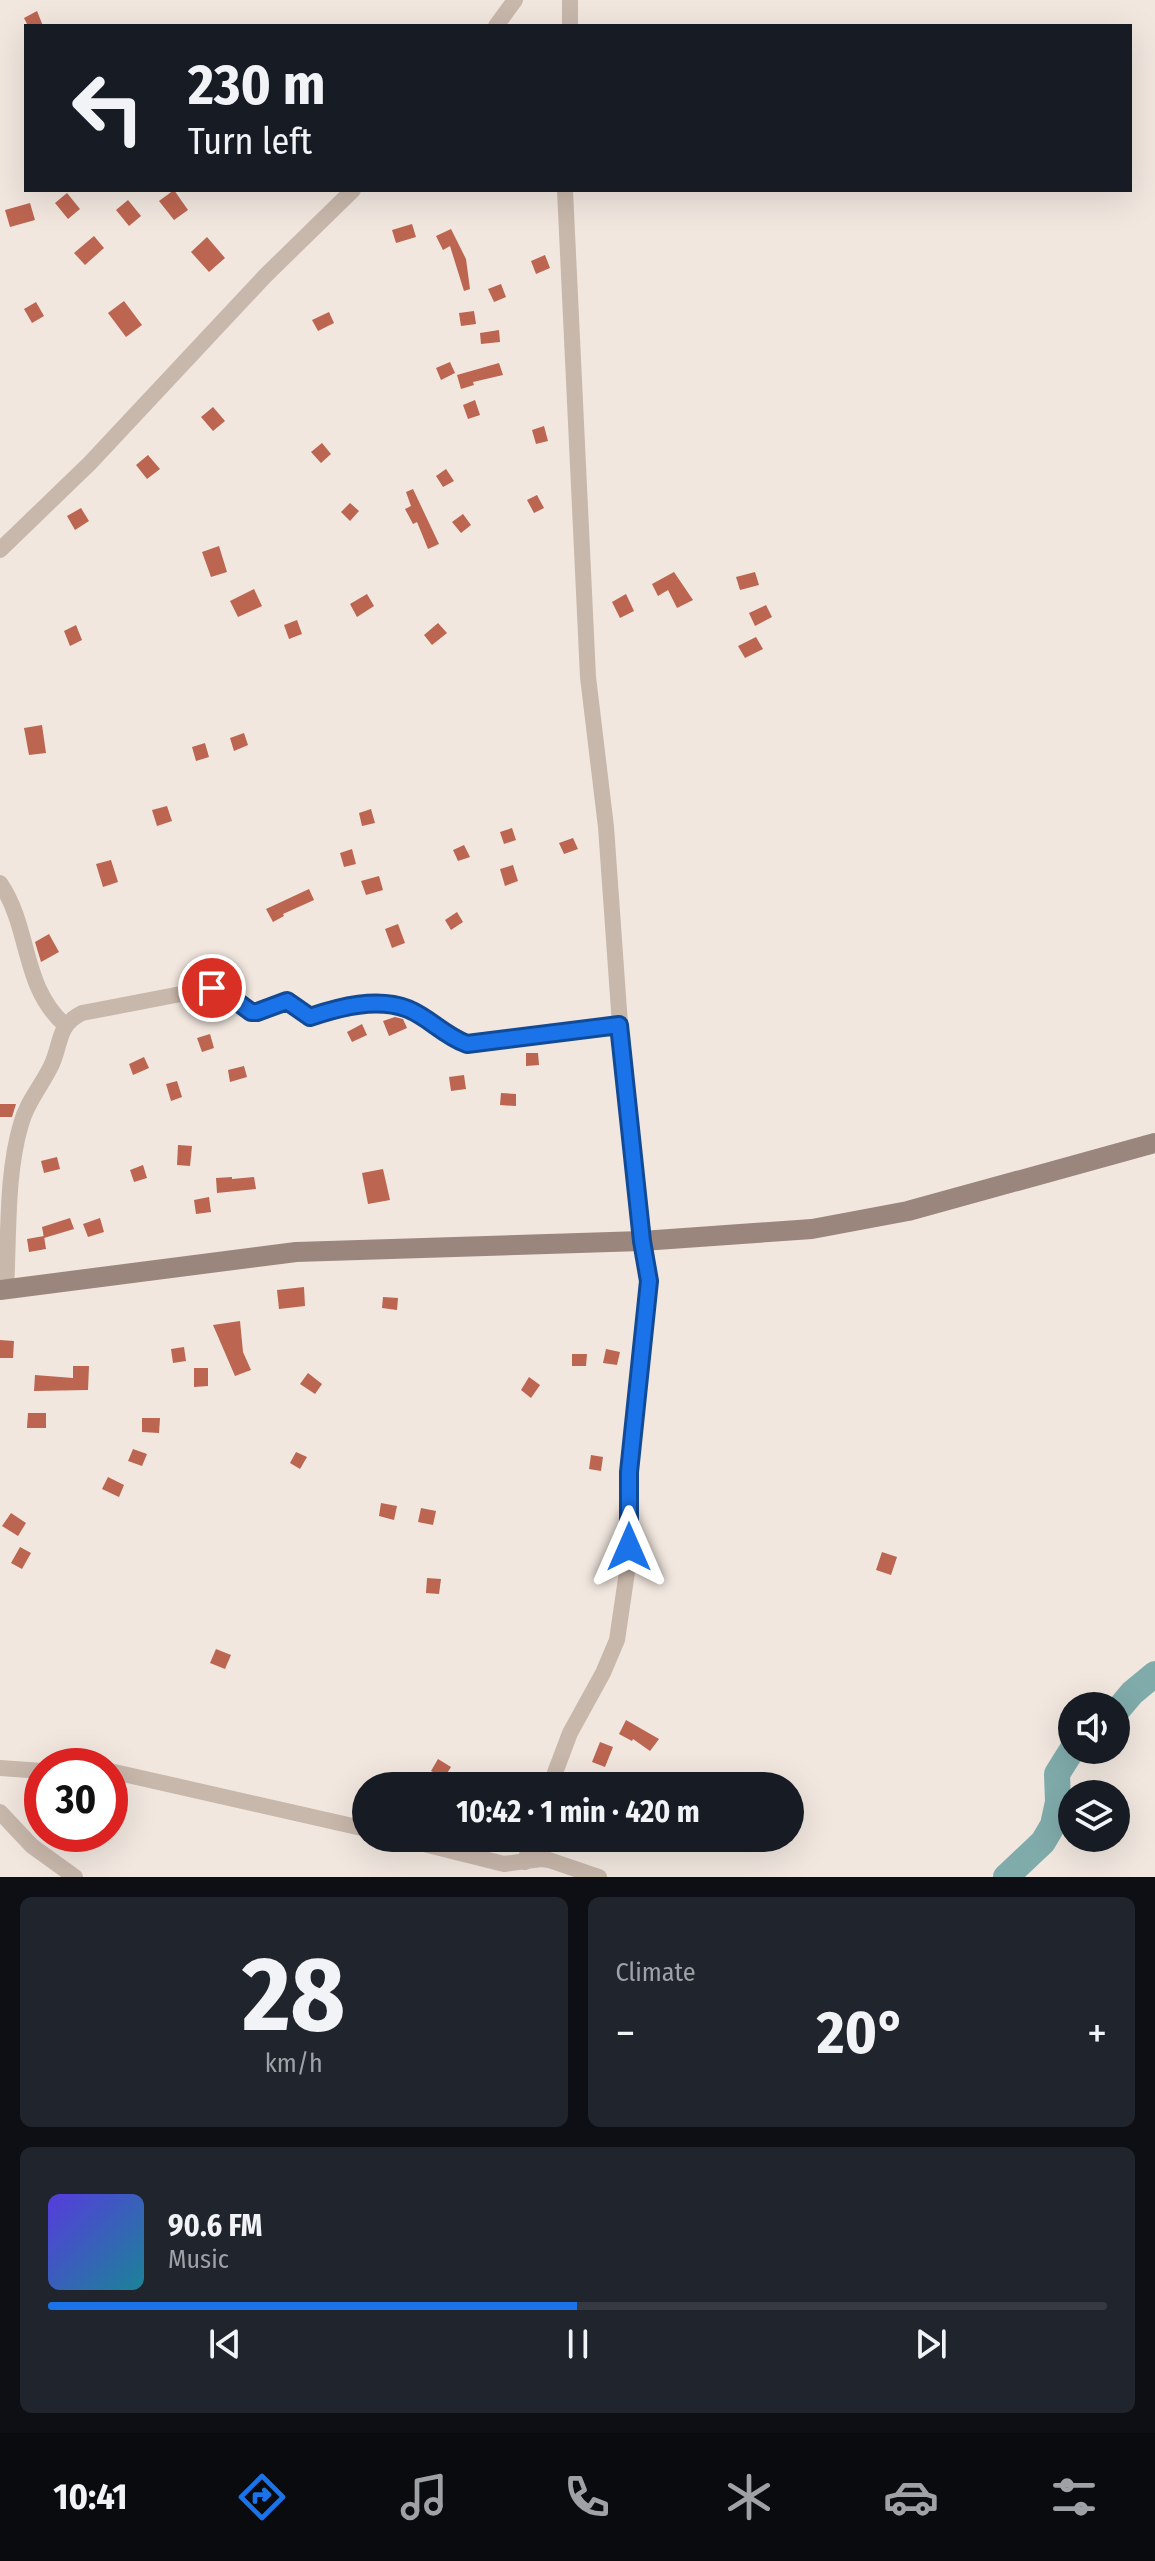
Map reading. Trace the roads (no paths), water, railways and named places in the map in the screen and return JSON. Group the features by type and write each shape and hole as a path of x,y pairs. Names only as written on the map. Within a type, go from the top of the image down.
{"street":[{"path":"497,24 515,0"},
{"path":"570,0 570,24"},
{"path":"0,550 90,463 265,276 351,192"},
{"path":"555,1772 570,1733 617,1640 628,1565 629,1472 649,1281 619,1025 606,827 588,677 565,192"},
{"path":"0,883 14,908 39,993 50,1012 65,1025"},
{"path":"619,1025 467,1044 448,1037 407,1009 384,1005 346,1005 310,1017 287,1001 251,1012 220,989 212,988 82,1013 65,1025 49,1071 21,1122 14,1160 3,1290 296,1252 642,1241 812,1229 894,1214 1155,1143"},
{"path":"0,1768 24,1770"},
{"path":"128,1775 352,1826"},
{"path":"0,1812 32,1846 75,1877"},
{"path":"456,1852 504,1864 549,1860 599,1877"},
{"path":"525,1862 528,1852"}],"waterway":[{"path":"1130,1695 1155,1674"},
{"path":"1006,1877 1043,1842 1053,1825 1058,1802 1057,1774 1063,1764"}]}
